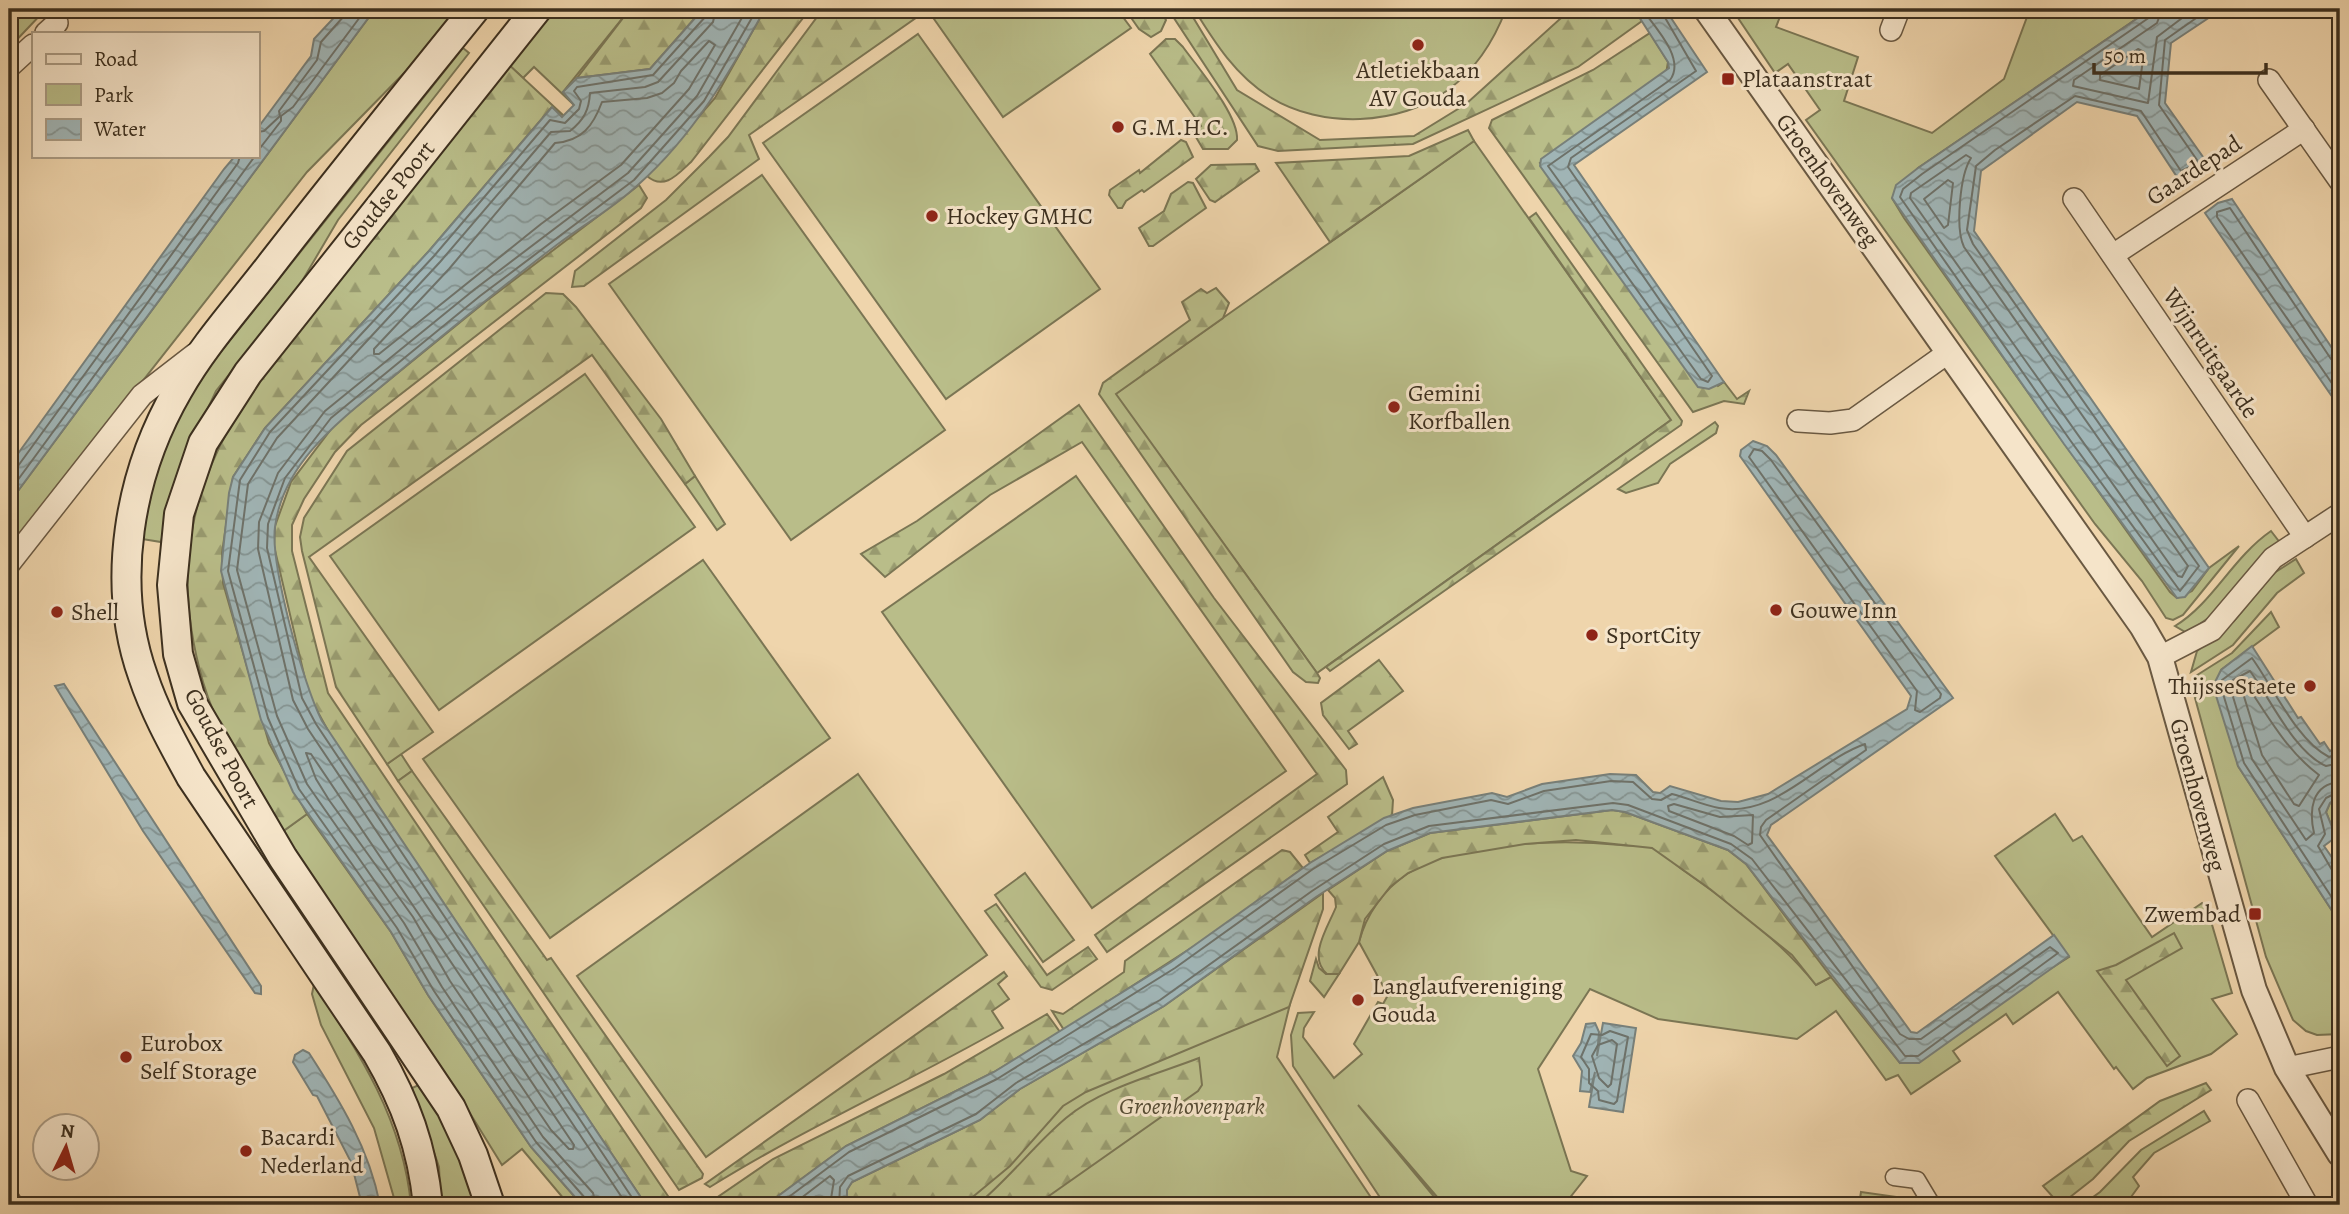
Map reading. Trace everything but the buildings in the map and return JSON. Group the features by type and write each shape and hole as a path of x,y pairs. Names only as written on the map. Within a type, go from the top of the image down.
{"main road":[{"name":"Goudse Poort","path":"428,1205 416,1139 403,1099 377,1053 191,777 165,730 137,657 127,573 130,531 144,464 165,414 186,377 475,9"},
{"name":"Goudse Poort","path":"490,1205 473,1155 451,1108 283,858 192,703 178,654 172,585 179,514 203,443 248,373 537,9"}],"street":[{"name":"Groenhovenweg","path":"1706,9 2142,626 2160,657 2242,951 2269,1031 2287,1068 2340,1154"},
{"path":"1891,30 1899,9"},
{"path":"9,67 32,46"},
{"path":"2269,80 2340,181"},
{"name":"Gaardepad","path":"2113,255 2304,129"},
{"name":"Wijnruitgaarde","path":"2074,199 2305,537"},
{"name":"Goudse Poort","path":"9,564 142,395 213,340"},
{"path":"1798,421 1830,423 1853,420 1949,352"},
{"path":"2160,657 2212,630 2273,558 2340,514"},
{"path":"2287,1068 2340,1057"},
{"path":"2248,1100 2307,1205"},
{"path":"1894,1177 1917,1180 1932,1205"},
{"path":"9,1200 12,1205"}],"green space":[{"path":"14,9 46,9 9,48 9,15"},
{"path":"375,9 457,9 408,69 307,172 9,551 9,503"},
{"path":"552,9 630,9 563,92 574,105 534,67 523,78 508,64"},
{"path":"630,9 703,9 650,69 577,78"},
{"path":"765,9 810,9 691,162 676,176 665,181 659,182 647,176 715,98"},
{"path":"823,9 915,9 920,15 749,135 759,159 584,286 572,287 575,271 666,200 728,137"},
{"path":"927,9 1117,9 1131,28 1003,117"},
{"path":"1125,9 1159,9 1166,20 1161,31 1151,37 1139,29"},
{"path":"1168,9 1188,9 1237,90 1320,140 1414,136 1466,104 1571,9 1634,9 1642,21 1578,67 1413,144 1278,151 1258,146"},
{"path":"1194,9 1506,9 1483,54 1448,90 1407,111 1360,119 1313,114 1270,97 1237,69"},
{"path":"1732,9 1783,9 1776,27 1858,57 1844,101 1932,133 2004,79 2030,9 2151,9 1918,168 1892,198 2170,592 2177,598 2192,591 2209,568 2239,546 2183,615 2173,620 2166,618 2142,581 2095,524 1806,120 1820,110 1788,64 1775,73"},
{"path":"1650,33 1668,62 1666,74 1540,163 1718,386 1724,382 1737,399 1749,391 1744,404 1724,401 1693,412 1489,128 1492,120 1593,70"},
{"name":"Hockey GMHC","path":"918,34 1100,289 946,399 763,143"},
{"path":"1166,39 1175,39 1183,47 1225,105 1232,118 1237,140 1228,149 1203,149 1193,132 1201,126 1150,54"},
{"path":"463,48 469,53 338,220 298,288 216,391 179,469 161,542 142,539 152,489 167,444 200,381"},
{"path":"508,64 564,116 551,108 429,251 265,428 233,477 222,553 223,583 269,743 307,814 282,832 227,741 203,682 190,617 189,558 198,504 216,453 242,406 274,359"},
{"path":"1468,130 1474,141 1330,242 1276,163 1409,156"},
{"path":"1181,140 1186,142 1193,157 1144,192 1142,190 1126,201 1122,208 1118,208 1109,195 1110,190 1139,170 1140,173"},
{"name":"Gemini Korfballen","path":"1474,141 1671,420 1317,673 1115,394"},
{"path":"1255,164 1259,171 1215,202 1210,200 1196,179 1211,165"},
{"path":"762,175 945,430 791,540 609,284"},
{"path":"1188,182 1193,183 1206,208 1153,246 1149,246 1139,228 1164,211 1171,194"},
{"path":"639,185 647,198 641,208 361,425 335,452 304,499 292,525 292,551 328,693 674,1205 646,1205 331,736 309,696 274,546 275,526 291,482 335,424 485,302"},
{"path":"1536,213 1682,421 1681,425 1330,671 1326,667 1671,420 1529,218"},
{"path":"1216,288 1229,303 1223,318 1116,394 1317,673 1320,678 1318,683 1306,682 1293,672 1099,394 1103,383 1190,320 1182,302 1201,289 1207,293"},
{"path":"546,293 563,294 576,307 661,419 695,476 685,484 592,355 309,557 433,732 387,764 336,687 302,551 300,537 304,518 347,451"},
{"path":"585,374 695,527 439,710 330,556"},
{"path":"1079,405 1214,598 1346,770 1347,784 1107,952 1095,935 1317,774 1082,442 990,495 885,577 861,554 917,521"},
{"path":"1715,422 1718,426 1716,433 1670,464 1658,483 1626,493 1618,489"},
{"path":"695,476 725,524 717,530 685,484"},
{"path":"1076,476 1286,771 1092,908 882,612"},
{"path":"2271,531 2281,544 2258,560 2214,614 2187,633 2175,626 2201,605 2245,554"},
{"path":"2296,559 2304,573 2277,593 2233,645 2191,672 2197,651 2234,621 2274,573"},
{"path":"703,560 830,738 550,938 423,759"},
{"path":"2271,612 2279,627 2221,670 2238,766 2340,923 2340,1034 2317,1035 2306,1031 2293,1020 2266,957 2192,687 2194,677 2232,653"},
{"path":"1379,660 1403,691 1348,731 1357,744 1349,749 1323,715 1321,703"},
{"path":"401,754 412,771 398,781 387,764"},
{"path":"412,771 547,960 551,958 703,1174 702,1178 679,1190 398,781"},
{"path":"858,774 987,955 706,1157 577,976"},
{"path":"1383,777 1393,800 1392,816 1310,863 1305,855 1338,832 1328,817"},
{"path":"2340,796 2340,834 2336,837 2326,812 2330,803"},
{"path":"1612,810 1625,812 1728,850 1746,864 1831,977 1816,985 1792,955 1710,889 1652,848 1576,840 1525,844 1442,858 1408,873 1390,887 1365,919 1359,942 1339,974 1327,974 1321,967 1321,942 1336,907 1335,898 1328,890 1387,851 1430,833"},
{"path":"307,814 391,932 428,995 531,1147 582,1205 569,1205 522,1149 502,1165 450,1081 282,832"},
{"path":"2055,814 2073,841 2082,836 2152,937 2202,903 2208,911 2232,993 2212,999 2237,1034 2211,1054 2147,1078 2133,1089 2116,1067 2114,1069 2058,992 2013,1024 2006,1014 1953,1051 1960,1061 1911,1094 1898,1075 1886,1080 1836,1011 1797,1039 1658,1019 1590,989 1538,1069 1571,1171 1587,1176 1564,1205 1444,1205 1358,1105 1441,1205 1385,1205 1293,1066 1291,1035 1298,1013 1314,1012 1304,1028 1303,1037 1334,1078 1362,1054 1354,1044 1378,1002 1383,1004 1388,995 1359,942 1366,922 1377,904 1398,880 1428,863 1453,855 1511,845 1570,842 1645,846 1661,853 1754,923 1802,968 1816,985 1831,977 1900,1063 2069,957 1995,856"},
{"path":"1282,850 1290,852 1303,868 1219,930 1064,1030 1052,1011 1063,1014 1124,972 1125,961"},
{"path":"1025,873 1074,940 1043,962 995,895"},
{"path":"1323,893 1323,909 1289,1007 1086,1092 1063,1106 1010,1166 963,1205 847,1205 846,1193 852,1182 980,1120 1020,1089 1164,1006"},
{"path":"996,904 1047,975 1088,947 1097,959 1052,990 1041,987 985,911"},
{"path":"2174,933 2182,948 2126,980 2180,1056 2167,1066 2097,971 2116,965"},
{"path":"1316,959 1319,968 1326,974 1339,974 1324,997 1310,981"},
{"path":"1004,972 1007,976 998,984 1009,999 992,1011 1003,1028 782,1145 710,1187 705,1184"},
{"path":"314,984 363,1062 389,1116 399,1144 411,1205 396,1205 374,1128 321,1025 312,994"},
{"name":"Groenhovenpark","path":"1290,1004 1277,1057 1376,1205 850,1205 849,1191"},
{"path":"1047,1014 1060,1032 994,1072 846,1146 766,1205 706,1205 773,1159 944,1074"},
{"path":"1199,1058 1202,1085 1198,1091 1036,1205 977,1205 1054,1128 1080,1108 1112,1090"},
{"path":"2206,1083 2211,1090 2129,1141 2093,1179 2060,1205 2043,1186 2160,1101"},
{"path":"421,1084 450,1131 476,1205 441,1205 439,1167 412,1088"},
{"path":"2204,1111 2210,1121 2154,1153 2133,1177 2139,1186 2131,1197 2135,1205 2082,1205 2100,1192 2141,1150"},
{"path":"1861,1192 1897,1197 1896,1205 1859,1205"}],"water":[{"path":"342,9 375,9 9,503 9,466 224,169 233,158 259,158 259,126 311,56 314,39"},
{"path":"703,9 765,9 710,102 677,145 630,192 518,275 342,419 306,457 292,478 281,502 275,527 278,568 290,625 306,682 322,721 646,1205 582,1205 531,1147 428,995 391,932 293,792 261,720 221,571 233,477 265,428 429,251 552,107 562,117 574,105 563,92 577,78 650,69"},
{"path":"1634,9 1665,9 1707,72 1574,165 1724,382 1709,389 1698,387 1540,166 1541,159 1669,68 1668,62"},
{"path":"2151,9 2222,9 2171,43 2165,103 2208,164 2181,183 2137,116 2077,102 1981,171 1974,231 2209,568 2185,597 2177,598 2064,444 1892,198 1896,185 1918,168"},
{"path":"2232,199 2340,360 2340,408 2205,213 2218,203"},
{"path":"1753,441 1767,446 1776,455 1953,698 1771,825 1767,835 1911,1032 1917,1033 2054,935 2069,956 1919,1063 1900,1063 1746,864 1728,850 1625,812 1612,810 1430,833 1387,851 1316,897 1164,1006 1020,1089 980,1120 852,1182 847,1190 847,1205 766,1205 846,1146 994,1072 1171,962 1310,863 1384,818 1413,808 1492,793 1507,797 1542,784 1610,774 1636,775 1653,792 1660,793 1670,786 1721,801 1738,802 1768,794 1907,709 1911,696 1740,456 1741,450"},
{"path":"2252,646 2298,718 2301,717 2320,744 2324,742 2330,751 2340,744 2340,796 2330,803 2326,812 2336,837 2324,846 2340,869 2340,923 2238,766 2213,686 2221,670"},
{"path":"64,684 261,986 261,994 255,993 143,831 55,686"},
{"path":"1595,1023 1599,1032 1597,1056 1603,1023 1636,1028 1623,1112 1589,1107 1595,1072 1590,1092 1580,1091 1582,1071 1573,1056 1581,1043 1586,1024"},
{"path":"303,1050 309,1053 352,1126 369,1164 380,1205 362,1205 351,1162 317,1096 313,1095 293,1062 295,1055"}],"place":[{"name":"Atletiekbaan AV Gouda","path":"1418,45"},
{"name":"Plataanstraat","path":"1728,79"},
{"name":"G.M.H.C.","path":"1118,127"},
{"name":"Hockey GMHC","path":"932,216"},
{"name":"Gemini Korfballen","path":"1394,407"},
{"name":"Gouwe Inn","path":"1776,610"},
{"name":"Shell","path":"57,612"},
{"name":"SportCity","path":"1592,635"},
{"name":"ThijsseStaete","path":"2310,686"},
{"name":"Zwembad","path":"2255,914"},
{"name":"Langlaufvereniging Gouda","path":"1358,1000"},
{"name":"Eurobox Self Storage","path":"126,1057"},
{"name":"Bacardi Nederland","path":"246,1151"}]}
